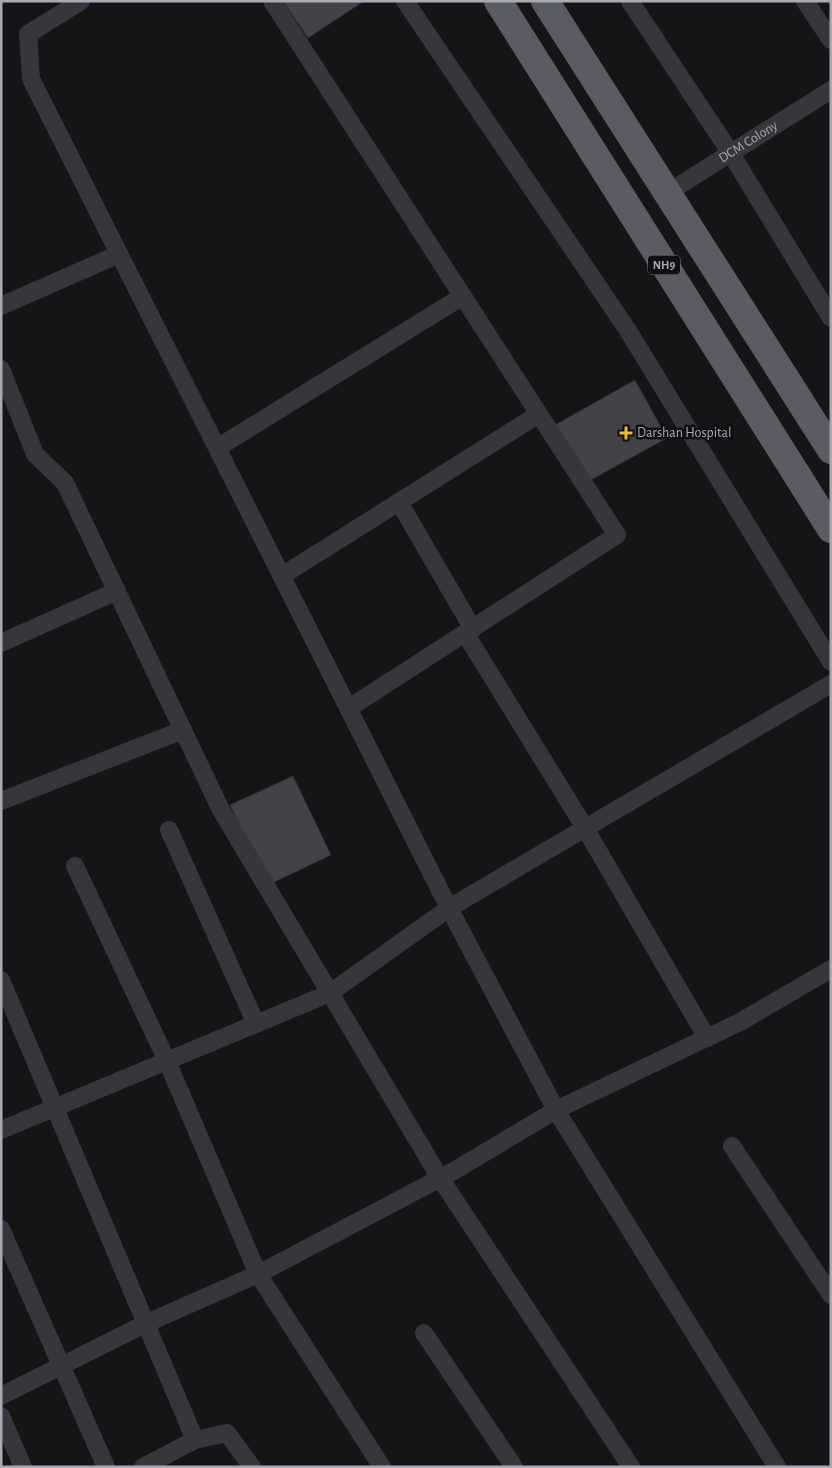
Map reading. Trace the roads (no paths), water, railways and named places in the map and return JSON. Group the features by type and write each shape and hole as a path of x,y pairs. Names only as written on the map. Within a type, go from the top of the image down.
{"highway":[{"name":"NH9","path":"498,1 831,529"},
{"path":"545,1 831,450"}],"street":[{"path":"81,1 28,34 30,79 117,255 282,575 449,908 556,1110 777,1467"},
{"path":"272,1 618,535 349,708"},
{"path":"405,1 627,329 831,662"},
{"path":"630,1 730,152 831,318"},
{"path":"804,1 831,40"},
{"name":"DCM Colony","path":"667,193 831,90"},
{"path":"1,306 117,255"},
{"path":"217,448 463,296"},
{"path":"1,369 35,454 65,483 221,810 440,1178 631,1467"},
{"path":"282,575 539,414"},
{"path":"399,502 469,631 707,1038"},
{"path":"1,642 117,591"},
{"path":"1,1130 330,993 449,908 831,684"},
{"path":"1,801 183,730"},
{"path":"169,830 256,1024"},
{"path":"75,866 167,1060 258,1274 382,1467"},
{"path":"1,1396 147,1323 258,1274 440,1178 556,1110 740,1022 831,969"},
{"path":"1,980 56,1106 195,1440"},
{"path":"732,1146 831,1295"},
{"path":"1,1228 106,1467"},
{"path":"424,1333 514,1467"},
{"path":"1,1416 23,1467"},
{"path":"143,1467 195,1440 227,1433 252,1467"}],"place":[{"name":"Darshan Hospital","path":"626,433"}]}
